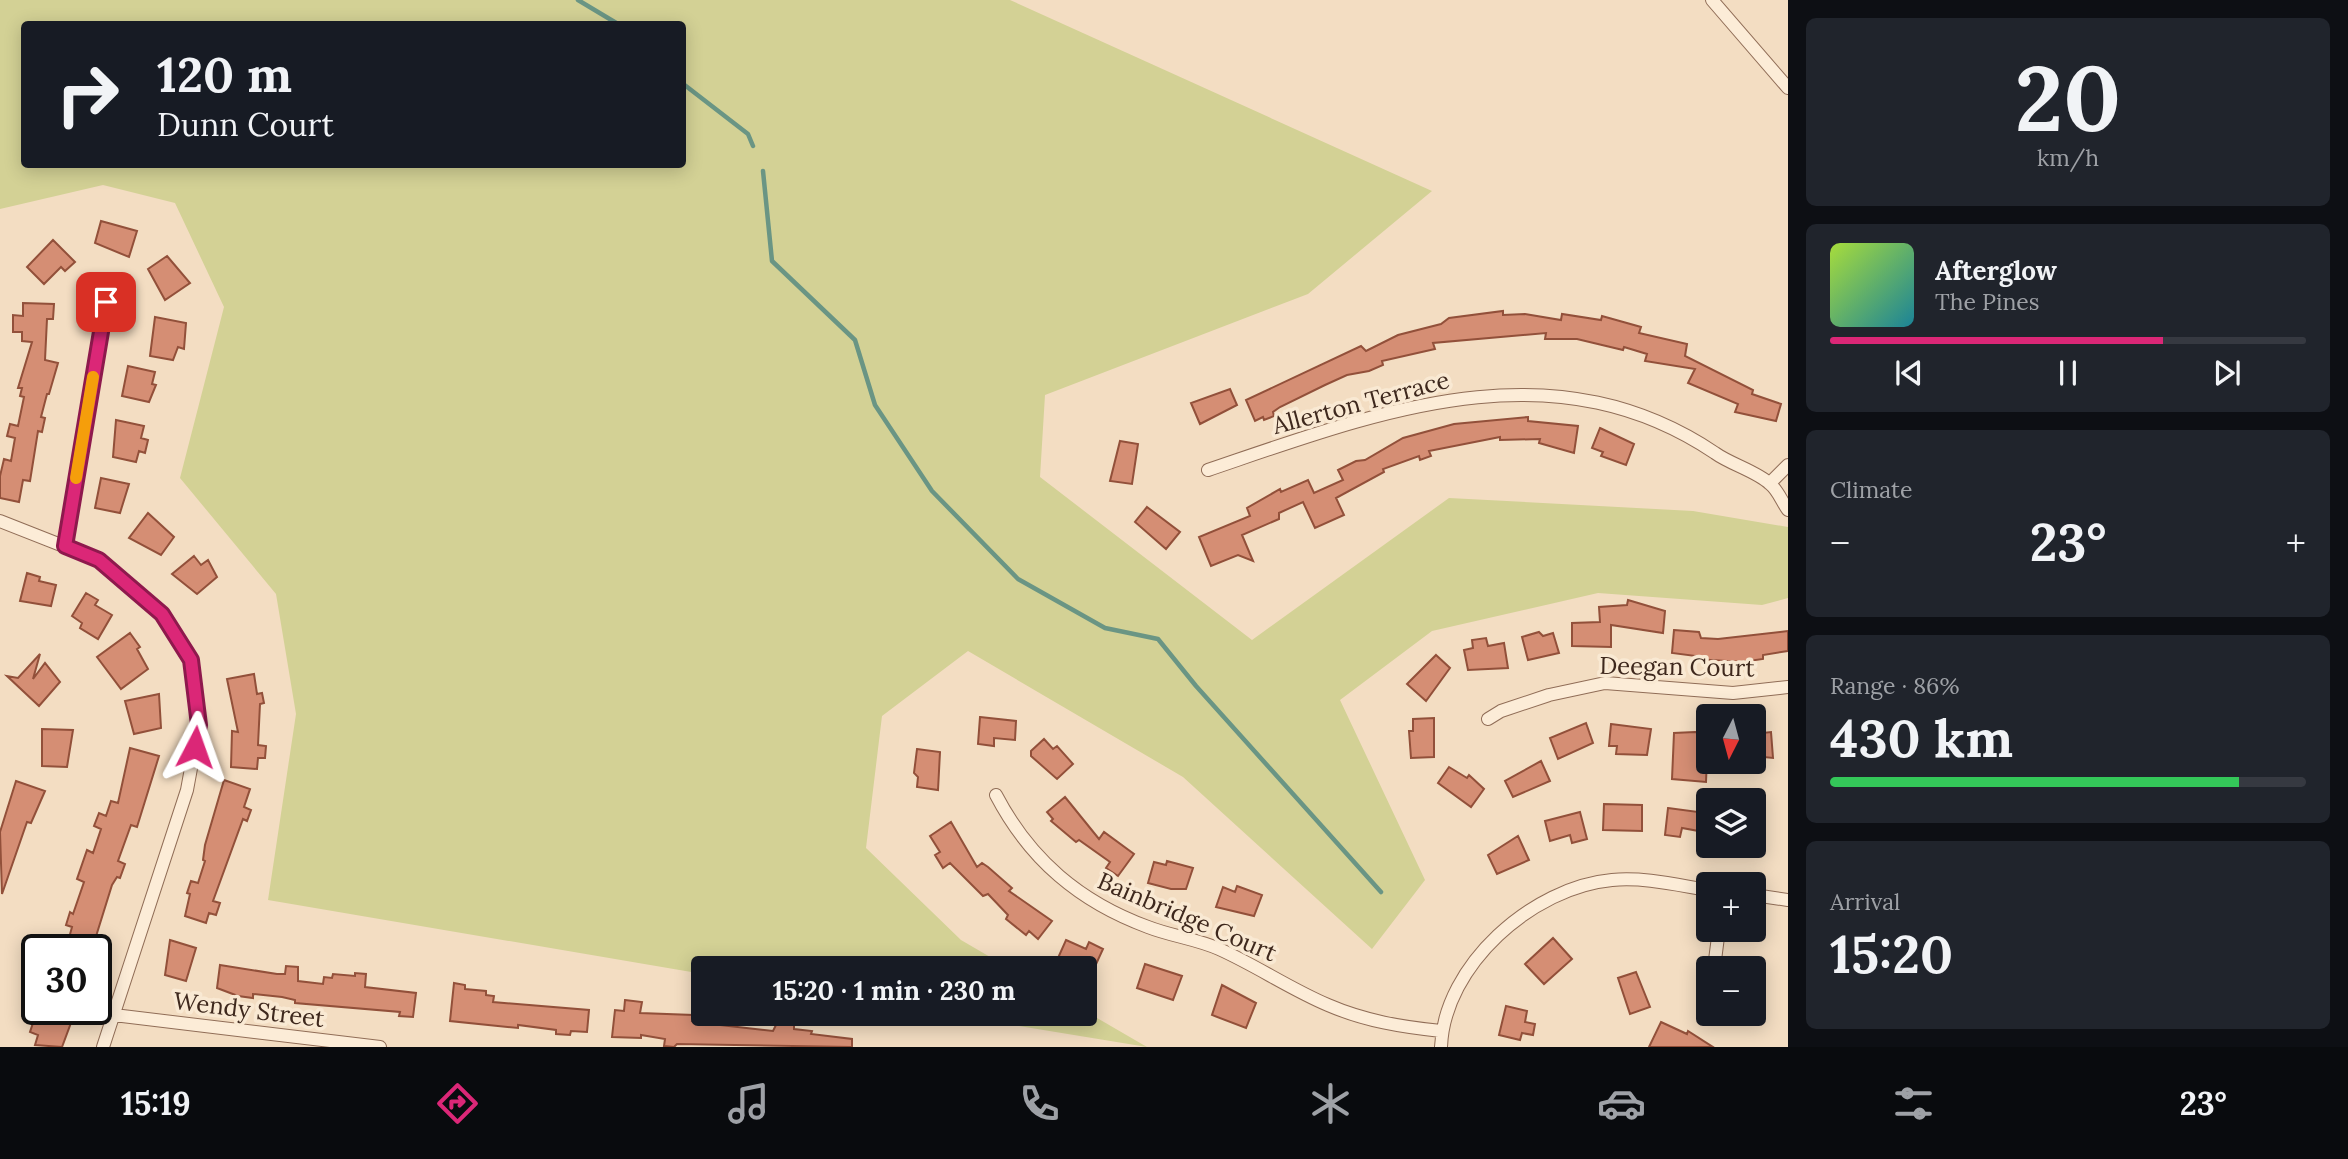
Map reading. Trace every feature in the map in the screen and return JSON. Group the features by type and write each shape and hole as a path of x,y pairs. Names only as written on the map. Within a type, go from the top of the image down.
{"street":[{"path":"1712,0 1788,88"},
{"path":"65,546 106,302"},
{"name":"Allerton Terrace","path":"1208,470 1320,432 1397,411 1465,396 1545,394 1604,404 1660,423 1770,484 1788,510"},
{"path":"1770,484 1788,466"},
{"path":"0,521 99,560 162,614 191,660 199,725 187,790 103,1047"},
{"name":"Deegan Court","path":"1488,719 1501,711 1549,695 1605,683 1733,693 1788,687"},
{"name":"Bainbridge Court","path":"996,795 1010,821 1053,873 1112,914 1216,948 1306,995 1363,1018 1387,1025 1441,1031"},
{"path":"1441,1047 1441,1031 1452,1001 1476,960 1504,928 1537,904 1587,884 1612,880 1647,880 1696,888"},
{"path":"1766,897 1788,900"},
{"name":"Wendy Street","path":"114,1014 380,1047"}],"shaded area":[{"path":"0,0 1010,0 1432,191 1308,294 1045,395 1040,477 1252,640 1449,498 1693,511 1788,527 1788,598 1762,605 1598,593 1432,631 1340,700 1425,880 1372,949 1183,777 968,651 882,716 866,848 961,940 988,956 691,956 691,972 268,900 296,714 276,594 180,478 224,307 175,203 103,185 0,209"},
{"path":"1097,1018 1147,1047 1019,1026 1097,1026"}],"building":[{"path":"101,221 137,231 129,257 95,243"},
{"path":"53,240 75,262 65,271 61,267 44,284 27,267"},
{"path":"167,256 190,283 165,300 148,269"},
{"path":"23,303 54,304 53,319 47,319 45,360 58,363 41,417 45,418 42,432 38,431 30,481 23,480 19,502 0,498 0,476 4,459 11,461 15,438 7,436 10,424 18,426 24,397 20,396 22,388 18,388 32,342 22,341 22,332 13,332 13,315 23,316"},
{"path":"1503,311 1503,315 1525,314 1561,320 1562,314 1601,320 1602,316 1641,327 1639,333 1687,344 1685,356 1753,390 1752,394 1781,404 1776,421 1735,412 1738,404 1688,383 1695,369 1645,361 1647,354 1624,347 1623,350 1577,339 1545,339 1546,333 1433,343 1435,349 1382,361 1383,365 1369,371 1347,375 1325,385 1280,407 1273,412 1274,416 1264,420 1263,417 1255,421 1246,400 1361,346 1366,351 1398,335 1441,324 1449,318"},
{"path":"155,317 186,323 184,349 178,347 173,360 150,356"},
{"path":"128,366 155,372 152,384 156,385 149,402 122,396"},
{"path":"1230,389 1237,405 1200,424 1191,403"},
{"path":"1528,417 1528,421 1578,426 1574,453 1539,443 1540,439 1500,440 1500,437 1429,451 1431,456 1420,460 1419,456 1383,469 1384,472 1336,498 1344,515 1315,528 1303,502 1279,513 1279,519 1242,535 1253,561 1238,555 1211,566 1199,537 1250,516 1247,508 1280,489 1281,492 1308,480 1314,493 1343,480 1338,470 1356,461 1365,460 1403,438 1454,424"},
{"path":"116,420 144,426 141,438 148,440 145,453 139,451 136,462 113,457"},
{"path":"1600,428 1634,444 1626,465 1601,456 1603,452 1592,448"},
{"path":"1120,441 1138,444 1132,484 1110,481"},
{"path":"101,478 129,484 120,513 95,508"},
{"path":"1147,507 1180,532 1166,549 1135,522"},
{"path":"148,513 174,537 161,555 129,538"},
{"path":"194,556 201,565 208,560 217,577 197,594 172,574"},
{"path":"27,573 40,577 39,581 56,585 51,606 20,601"},
{"path":"86,593 98,600 95,605 112,615 98,639 80,628 82,623 72,616"},
{"path":"1628,600 1665,611 1663,633 1611,625 1611,647 1572,646 1572,623 1600,622 1599,607 1627,605"},
{"path":"1674,630 1699,632 1701,638 1718,639 1788,631 1788,651 1742,662 1695,659 1696,656 1672,653"},
{"path":"1539,632 1543,636 1553,633 1559,653 1528,660 1522,637"},
{"path":"130,633 140,647 137,649 148,669 121,689 97,657"},
{"path":"1486,638 1488,646 1504,643 1508,668 1468,670 1464,650 1473,648 1472,640"},
{"path":"40,654 33,679 45,663 60,682 39,706 7,676 18,678"},
{"path":"1436,655 1450,668 1426,701 1407,684"},
{"path":"254,674 257,694 262,693 264,703 260,704 258,745 266,746 265,758 258,758 257,769 231,767 232,731 238,732 227,679"},
{"path":"159,694 161,728 134,734 125,701"},
{"path":"980,717 1016,721 1015,740 994,738 994,746 978,744"},
{"path":"1434,718 1434,757 1411,758 1409,731 1413,731 1413,719"},
{"path":"1586,723 1593,743 1558,759 1550,738"},
{"path":"1611,724 1651,729 1647,755 1616,754 1617,746 1609,746"},
{"path":"42,729 73,730 67,767 42,766"},
{"path":"1696,732 1696,774 1706,774 1706,782 1672,779 1674,733"},
{"path":"1771,732 1773,758 1766,757 1766,733"},
{"path":"1044,739 1053,749 1057,746 1073,764 1057,779 1031,756 1031,751"},
{"path":"130,748 159,756 137,827 131,825 118,861 125,864 120,878 117,877 112,885 97,934 70,934 72,927 66,925 70,912 73,914 84,882 77,879 87,850 93,853 101,829 94,826 99,813 106,816 111,801 118,803"},
{"path":"917,749 940,752 938,790 917,787 918,777 914,773"},
{"path":"1541,761 1550,781 1513,797 1505,781"},
{"path":"1449,767 1467,778 1469,775 1484,789 1471,807 1438,783"},
{"path":"224,780 250,789 244,807 251,810 247,821 243,819 213,901 220,903 216,915 209,913 206,923 185,916 190,894 187,893 191,881 198,883 205,861 205,845"},
{"path":"16,781 45,791 31,823 27,822 2,894 0,832"},
{"path":"1065,797 1099,839 1104,832 1134,854 1118,876 1106,868 1110,862 1079,840 1076,842 1051,821 1053,819 1047,812"},
{"path":"1604,804 1642,805 1642,831 1603,830"},
{"path":"1668,808 1696,812 1696,831 1682,828 1680,837 1665,835"},
{"path":"1580,812 1587,839 1572,843 1570,835 1550,841 1545,821"},
{"path":"951,822 977,867 982,863 988,867 1012,888 1009,891 1052,921 1038,939 1029,931 1026,935 1006,919 1008,915 988,894 983,896 950,863 943,868 935,855 940,852 930,836"},
{"path":"1518,836 1529,860 1497,874 1488,855"},
{"path":"1167,861 1193,868 1186,889 1171,889 1148,883 1154,862 1166,865"},
{"path":"1237,886 1262,895 1254,916 1216,907 1223,887 1235,892"},
{"path":"1553,938 1572,959 1544,984 1525,964"},
{"path":"170,940 196,948 186,981 165,975"},
{"path":"1066,940 1086,949 1089,942 1103,949 1097,962 1097,956 1059,956"},
{"path":"1145,964 1182,976 1173,1000 1137,988"},
{"path":"220,965 277,974 285,974 286,966 298,967 298,981 323,984 324,977 332,978 333,974 366,974 365,987 416,993 413,1017 399,1016 400,1012 295,1003 295,1000 282,997 253,994 253,998 238,996 217,988"},
{"path":"1636,972 1650,1007 1630,1014 1618,978"},
{"path":"454,983 465,985 465,989 486,991 486,995 494,996 493,1002 589,1010 587,1032 556,1034 556,1030 518,1025 518,1028 450,1021"},
{"path":"1222,985 1256,1003 1246,1028 1212,1015"},
{"path":"625,1000 642,1002 640,1013 691,1015 691,1026 729,1026 773,1031 776,1026 794,1026 794,1029 812,1031 811,1034 852,1039 852,1047 677,1044 674,1047 664,1046 665,1039 641,1035 641,1038 612,1037 615,1010 624,1011"},
{"path":"1506,1006 1527,1011 1525,1022 1535,1024 1533,1035 1522,1033 1520,1040 1499,1035"},
{"path":"1661,1022 1687,1034 1688,1031 1713,1047 1649,1047"},
{"path":"32,1025 70,1025 62,1047 35,1045 38,1035 30,1032"}],"waterway":[{"path":"578,0 613,21"},
{"path":"686,86 748,134 753,146"},
{"path":"763,171 772,261 855,340 875,405 932,491 1018,579 1105,628 1158,639 1196,686 1381,892"}],"slow traffic":[{"path":"76,478 93,377"}],"route":[{"path":"106,302 65,546 99,560 162,614 191,660 199,725 195,747"}]}
